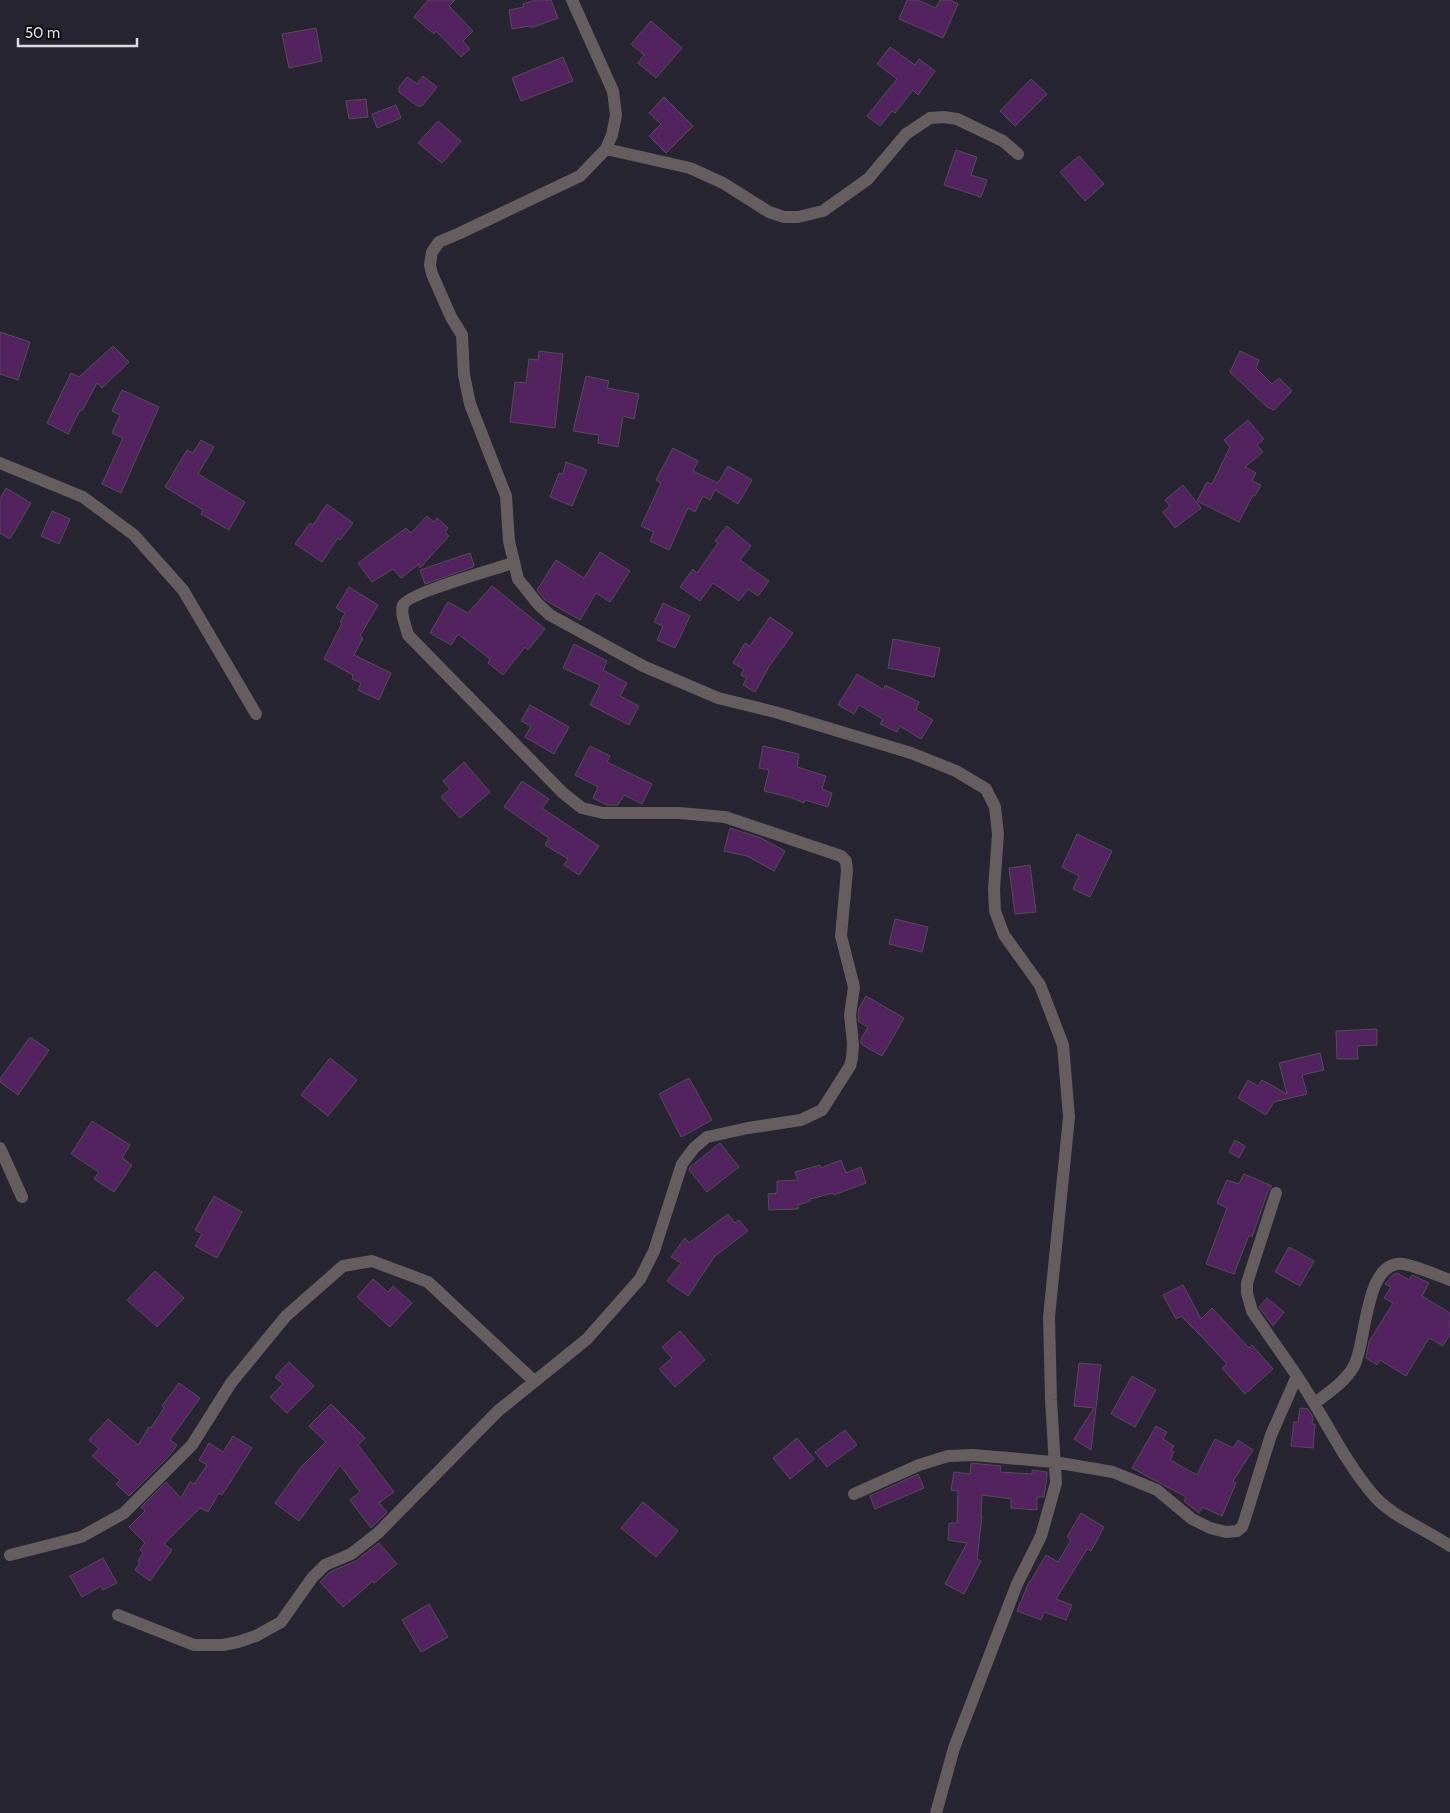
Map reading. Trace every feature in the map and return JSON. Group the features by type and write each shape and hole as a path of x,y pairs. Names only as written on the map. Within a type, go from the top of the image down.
{"street":[{"path":"572,0 613,91 616,115 612,135 606,149 580,176 439,242 435,245 431,259 432,274 451,317 462,335 464,375 470,404 506,496 509,542 518,578 538,604 550,615 643,666 718,698 775,712 911,752 956,771 986,789 995,807 998,834 994,889 995,911 1004,935 1040,985 1063,1045 1069,1118 1049,1317 1056,1483 1041,1536 1017,1584 954,1748 936,1813"},
{"path":"606,149 690,168 723,183 769,212 784,217 798,217 823,211 868,179 906,134 930,118 957,119 1003,141 1018,154"},
{"path":"0,463 83,497 134,535 182,590 256,714"},
{"path":"118,1615 194,1646 222,1645 256,1636 281,1622 312,1578 325,1565 351,1554 378,1533 498,1411 587,1339 640,1279 654,1251 682,1164 694,1148 707,1137 748,1128 801,1120 822,1110 850,1066 853,1044 850,1015 854,987 841,936 847,871 846,861 842,856 725,817 679,814 602,813 582,808 563,793 408,636 402,613 406,600 426,591 513,563"},
{"path":"0,1148 22,1197"},
{"path":"1276,1193 1247,1283 1246,1293 1252,1311 1315,1403 1340,1449 1377,1498 1393,1512 1450,1546"},
{"path":"10,1555 81,1537 124,1513 192,1446 232,1383 286,1316 344,1266 372,1262 428,1282 534,1381"},
{"path":"1315,1403 1341,1383 1354,1366 1362,1340 1372,1289 1378,1276 1388,1268 1402,1264 1450,1280"},
{"path":"854,1494 919,1465 948,1456 973,1455 1054,1462 1113,1472 1157,1490 1192,1519 1210,1528 1226,1532 1237,1531 1244,1522 1271,1434 1297,1376"}],"building":[{"path":"428,0 455,0 449,6 473,31 463,41 470,49 461,57 436,31 434,34 414,17"},
{"path":"535,0 551,0 558,18 531,28 530,26 512,29 509,10 524,7 523,4"},
{"path":"907,0 918,0 936,8 940,0 950,0 958,4 943,38 899,19"},
{"path":"651,21 682,48 656,78 638,63 644,55 631,44"},
{"path":"316,28 322,61 289,68 282,34"},
{"path":"890,47 915,65 919,59 935,71 918,95 913,90 895,113 892,111 880,126 867,116 897,79 877,64"},
{"path":"563,57 573,81 521,101 512,78"},
{"path":"423,76 437,87 422,106 417,106 399,92 399,87 407,77 417,84"},
{"path":"1031,79 1047,94 1015,126 1000,111"},
{"path":"664,97 693,126 666,153 649,136 661,124 649,113"},
{"path":"366,99 368,117 349,119 346,101"},
{"path":"396,105 401,118 377,128 372,114"},
{"path":"438,121 461,141 442,163 418,143"},
{"path":"956,150 977,157 971,175 987,180 981,197 944,185"},
{"path":"1079,156 1104,184 1085,201 1060,172"},
{"path":"0,332 30,342 18,380 0,374"},
{"path":"113,346 129,362 102,388 97,383 68,434 47,423 71,373 79,377"},
{"path":"539,351 563,354 555,428 510,422 515,382 526,383 529,359 538,360"},
{"path":"1240,351 1259,360 1256,368 1272,384 1279,378 1292,391 1274,410 1267,407 1230,372"},
{"path":"586,376 609,381 607,388 639,394 634,419 623,416 618,447 598,443 599,435 573,431"},
{"path":"122,390 159,407 121,493 102,484 123,438 112,433 120,415 112,411"},
{"path":"1248,420 1264,439 1257,445 1263,452 1245,467 1256,473 1252,481 1261,485 1255,496 1253,495 1239,522 1197,501 1207,482 1212,484 1230,447 1224,440"},
{"path":"201,440 214,447 198,474 245,502 229,530 201,514 203,510 165,487 187,450 193,453"},
{"path":"673,448 698,461 693,471 718,483 728,466 752,480 738,504 715,490 710,500 703,496 695,512 688,508 669,550 650,541 654,532 641,526 661,483 656,480"},
{"path":"566,462 587,470 572,506 550,497 559,473 563,474"},
{"path":"1183,485 1201,508 1175,528 1163,512 1170,506 1165,500"},
{"path":"6,488 31,503 10,539 0,533 0,499"},
{"path":"327,504 353,523 340,540 338,538 322,562 295,544 310,523 313,525"},
{"path":"52,511 70,519 59,544 41,536"},
{"path":"427,516 434,522 437,518 448,528 445,532 449,536 420,568 419,564 401,578 393,569 372,582 358,563 406,528 411,533"},
{"path":"727,526 751,546 740,560 769,581 758,596 748,589 739,601 713,583 700,601 680,587 693,569 697,573 718,543 715,541"},
{"path":"600,552 630,571 610,602 596,593 580,620 545,600 537,590 556,560 584,578"},
{"path":"470,553 473,567 425,584 420,570"},
{"path":"492,586 545,629 528,650 525,647 503,675 488,663 490,659 458,634 451,645 430,633 448,602 468,613"},
{"path":"349,587 378,605 360,636 363,638 354,655 391,673 379,700 358,690 361,683 352,679 353,675 324,659 345,613 336,608"},
{"path":"663,603 690,616 675,648 657,640 663,626 654,622"},
{"path":"770,617 793,633 770,665 755,692 743,685 747,678 741,675 744,669 733,663 745,643 750,646"},
{"path":"893,639 940,648 934,677 888,668"},
{"path":"574,644 607,661 603,670 627,683 620,696 639,706 629,725 590,705 600,685 563,668"},
{"path":"857,674 884,690 885,685 919,702 916,710 933,720 921,739 900,726 897,732 880,724 883,719 859,705 854,714 838,705"},
{"path":"530,705 569,727 554,754 525,737 531,726 521,721"},
{"path":"590,746 610,756 607,762 652,784 642,804 624,795 618,805 607,805 593,798 598,787 575,775"},
{"path":"763,746 799,754 797,767 826,776 822,789 832,793 828,807 805,800 804,803 764,791 769,770 759,768"},
{"path":"464,762 490,792 460,818 441,797 450,789 443,781"},
{"path":"522,781 549,799 542,808 599,846 579,875 564,865 568,859 545,845 549,838 504,807"},
{"path":"730,828 761,838 785,851 774,871 747,856 724,851"},
{"path":"1077,834 1112,851 1090,897 1073,889 1079,876 1062,867"},
{"path":"1030,865 1036,912 1015,914 1009,868"},
{"path":"895,919 928,927 922,952 889,944"},
{"path":"866,996 904,1018 882,1056 861,1044 861,1039 868,1027 859,1022 858,1015 859,1008"},
{"path":"1377,1029 1377,1045 1357,1046 1358,1059 1337,1059 1336,1031"},
{"path":"30,1037 49,1050 18,1095 0,1082 0,1079"},
{"path":"1320,1053 1324,1070 1302,1075 1307,1094 1274,1102 1266,1115 1238,1098 1248,1080 1258,1086 1262,1080 1287,1094 1279,1063"},
{"path":"330,1058 357,1080 328,1116 301,1095"},
{"path":"689,1078 712,1120 681,1137 659,1094"},
{"path":"92,1121 130,1145 122,1158 132,1165 114,1192 94,1179 99,1172 71,1154"},
{"path":"1235,1140 1245,1146 1239,1158 1229,1152"},
{"path":"720,1143 739,1167 707,1192 689,1170 690,1167"},
{"path":"841,1160 846,1173 861,1167 866,1183 834,1195 833,1193 810,1199 810,1201 798,1205 798,1209 769,1210 768,1194 777,1193 777,1181 798,1180 795,1172 820,1165 821,1168"},
{"path":"1244,1174 1272,1186 1268,1191 1252,1237 1249,1235 1234,1274 1206,1264 1227,1208 1217,1203 1227,1180 1239,1184"},
{"path":"214,1196 242,1212 217,1258 195,1246 202,1234 195,1230"},
{"path":"728,1214 735,1223 739,1220 748,1231 715,1256 688,1296 667,1281 681,1263 671,1257 685,1238 689,1243"},
{"path":"1289,1247 1314,1261 1300,1286 1275,1272"},
{"path":"155,1271 184,1298 157,1327 127,1300"},
{"path":"1397,1273 1409,1280 1412,1275 1429,1283 1422,1296 1450,1313 1450,1334 1443,1346 1429,1338 1406,1376 1380,1360 1377,1365 1366,1358 1369,1342 1393,1303 1384,1298 1391,1287 1385,1284"},
{"path":"373,1279 388,1292 393,1286 412,1303 390,1327 357,1297"},
{"path":"1183,1285 1201,1319 1212,1308 1249,1348 1252,1345 1273,1369 1245,1394 1222,1368 1227,1364 1181,1316 1176,1319 1163,1295"},
{"path":"1267,1298 1284,1312 1273,1326 1259,1307"},
{"path":"680,1331 705,1360 675,1387 659,1369 672,1358 662,1347"},
{"path":"289,1362 314,1386 287,1413 270,1397 283,1384 275,1377"},
{"path":"1079,1363 1101,1365 1091,1450 1074,1439 1094,1408 1074,1406"},
{"path":"1132,1376 1156,1390 1135,1427 1111,1414"},
{"path":"179,1383 200,1398 170,1440 177,1445 170,1455 129,1496 116,1484 120,1480 92,1456 99,1449 89,1440 108,1419 138,1445"},
{"path":"331,1404 365,1438 358,1445 394,1492 379,1503 387,1512 371,1528 350,1500 360,1492 340,1465 299,1521 275,1503 301,1467 326,1442 309,1426"},
{"path":"1300,1408 1308,1409 1313,1417 1312,1424 1315,1424 1313,1448 1291,1446 1294,1422 1298,1422"},
{"path":"1156,1426 1167,1432 1163,1439 1174,1446 1171,1450 1174,1452 1170,1460 1197,1475 1215,1439 1233,1448 1238,1440 1253,1450 1233,1481 1236,1483 1222,1516 1202,1507 1199,1513 1184,1501 1186,1497 1132,1468"},
{"path":"845,1430 857,1445 827,1467 815,1452"},
{"path":"233,1436 252,1448 222,1495 219,1493 208,1512 200,1508 164,1544 172,1550 150,1581 135,1570 143,1553 140,1550 145,1543 129,1527 145,1511 141,1507 166,1482 181,1498 190,1482 194,1484 207,1465 199,1460 209,1443 223,1452"},
{"path":"797,1438 814,1459 790,1479 773,1458"},
{"path":"971,1463 1001,1466 1000,1472 1032,1474 1032,1470 1047,1472 1047,1476 1044,1497 1037,1497 1037,1510 1011,1508 1011,1499 982,1495 982,1516 977,1559 981,1561 964,1594 945,1584 967,1543 948,1540 949,1523 957,1523 958,1491 951,1490 954,1472 970,1474"},
{"path":"918,1474 924,1488 875,1509 870,1496"},
{"path":"643,1502 678,1531 656,1557 621,1528"},
{"path":"1081,1513 1104,1527 1091,1551 1087,1549 1056,1599 1072,1605 1066,1620 1044,1612 1041,1620 1017,1611 1029,1582 1046,1555 1058,1562 1071,1540 1067,1537"},
{"path":"379,1543 397,1564 374,1583 373,1581 343,1607 320,1582 330,1572 356,1561"},
{"path":"103,1558 117,1583 103,1590 101,1586 82,1597 70,1576"},
{"path":"429,1604 448,1637 421,1652 402,1620"}]}
